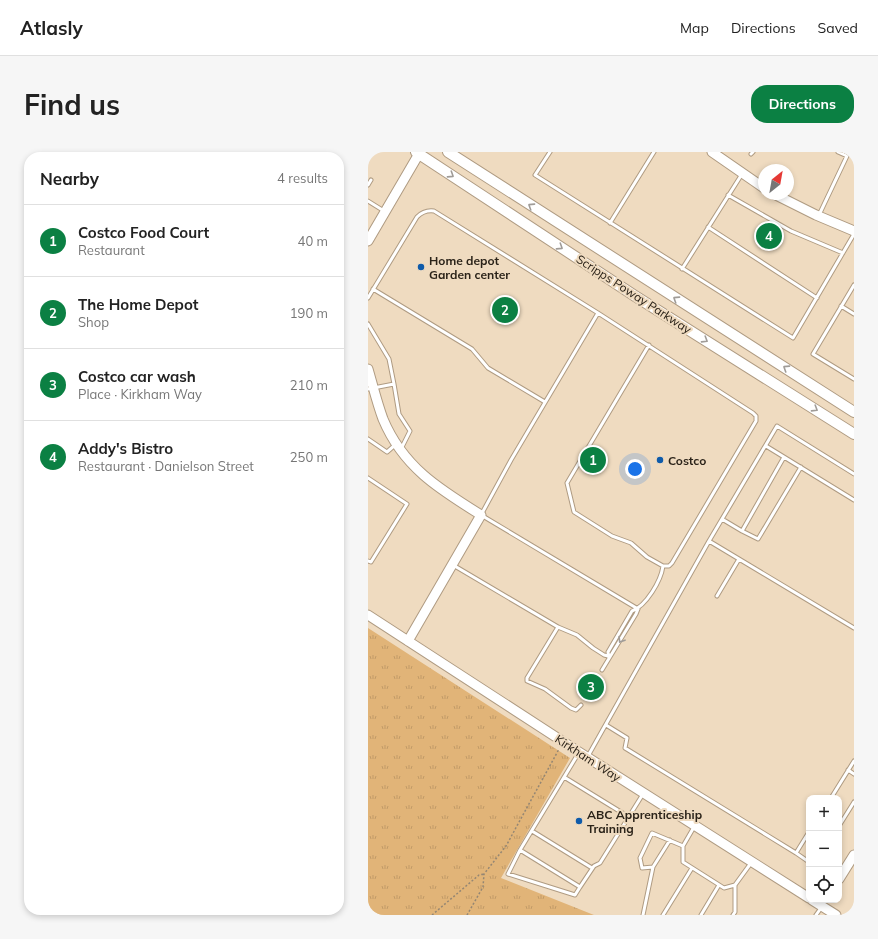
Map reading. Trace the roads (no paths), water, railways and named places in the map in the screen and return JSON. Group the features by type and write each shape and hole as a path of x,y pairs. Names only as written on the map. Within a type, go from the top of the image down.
{"main road":[{"name":"Scripps Poway Parkway","path":"448,152 854,412"},
{"name":"Scripps Poway Parkway","path":"418,153 635,296 854,434"},
{"path":"368,241 418,153"},
{"path":"714,153 758,184"},
{"path":"786,200 818,216 854,231"},
{"path":"368,370 371,388 383,419 398,447 429,481 481,515 408,641"},
{"name":"Kirkham Way","path":"368,615 563,742 806,896"},
{"path":"842,874 854,856"},
{"path":"824,903 836,915"}],"lane":[{"path":"550,152 535,175 793,338 854,234"},
{"path":"610,223 654,152"},
{"path":"818,216 847,156 838,152"},
{"path":"682,269 742,174"},
{"path":"368,185 371,180"},
{"path":"728,195 771,221 843,253"},
{"path":"368,201 385,212"},
{"path":"368,298 416,217 429,210 434,211 649,345 756,416 756,421 675,560 669,566 663,566 647,557 631,543 612,536 574,512 566,483 649,345"},
{"path":"708,228 817,298"},
{"path":"854,285 813,354 854,379"},
{"path":"373,289 472,349 488,368 545,402"},
{"path":"841,306 854,314"},
{"path":"598,313 511,460 481,515 638,609"},
{"path":"368,324 390,359 399,414 410,431 398,447 387,452 368,438"},
{"path":"371,388 394,384"},
{"path":"588,758 709,541 777,426 854,474"},
{"path":"766,446 854,500"},
{"path":"742,531 784,457"},
{"path":"722,519 758,540 800,467"},
{"path":"368,478 407,504 371,562 368,561"},
{"path":"709,541 854,628"},
{"path":"717,596 739,559"},
{"path":"452,565 558,627 577,635 593,648 609,657"},
{"path":"602,670 638,609 646,602 661,575 663,566"},
{"path":"558,627 527,678 527,681 545,689 565,705 576,710 582,705"},
{"path":"606,725 627,738 625,748 806,860"},
{"path":"579,752 520,850 508,874 576,895 592,868 600,863 644,793"},
{"path":"833,795 854,761"},
{"path":"848,770 854,774"},
{"path":"564,777 629,817"},
{"path":"842,821 854,802"},
{"path":"695,826 683,846 683,862 724,888 735,885"},
{"path":"532,831 592,868"},
{"path":"652,867 642,868 640,858 652,833 683,846"},
{"path":"796,854 806,837"},
{"path":"643,915 652,867 670,840"},
{"path":"520,850 580,887"},
{"path":"733,915 735,912 735,885 752,862"},
{"path":"663,915 692,868"},
{"path":"701,915 719,885"},
{"path":"816,915 824,903"}],"place":[{"name":"Addy's Bistro","path":"769,236"},
{"name":"Home depot Garden center","path":"421,267"},
{"name":"The Home Depot","path":"505,310"},
{"name":"Costco Food Court","path":"593,460"},
{"name":"Costco","path":"660,460"},
{"name":"Costco car wash","path":"591,687"},
{"name":"ABC Apprenticeship Training","path":"579,821"}]}
